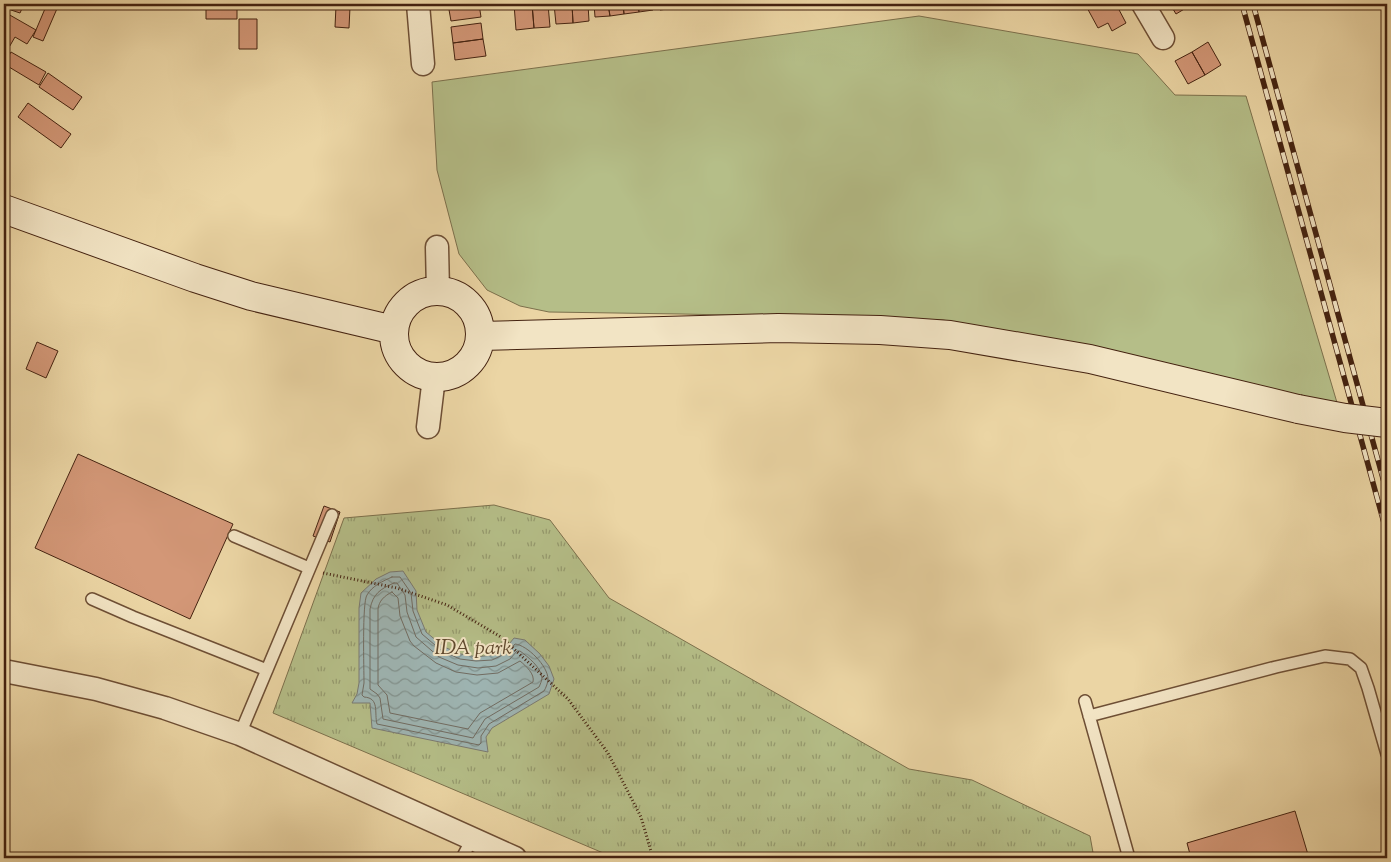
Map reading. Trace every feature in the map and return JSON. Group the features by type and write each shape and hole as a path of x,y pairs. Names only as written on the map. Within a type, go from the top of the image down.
{"main road":[{"path":"4,210 251,296 394,330"},
{"path":"438,291 452,294 464,300 473,311 479,324 481,336 477,350 470,362 460,371 447,376 434,377 421,374 409,367 400,356 395,344 394,330 397,318 404,307 414,298 425,293 438,291"},
{"path":"481,336 778,328 880,330 950,335 1090,359 1298,409 1345,418 1387,423"}],"street":[{"path":"418,4 423,64"},
{"path":"1143,4 1163,38"},
{"path":"438,247 438,291"},
{"path":"428,427 434,377"},
{"path":"4,671 96,689 165,708 240,734 467,849 516,858"}],"lane":[{"path":"240,734 332,515"},
{"path":"234,536 309,569"},
{"path":"92,599 132,617 266,670"},
{"path":"1089,716 1325,656 1350,659 1361,668 1387,754"},
{"path":"1085,701 1129,858"}],"path":[{"path":"309,569 397,588 447,605 501,637 568,699 608,753 641,817 653,858"}],"green space":[{"path":"919,16 1138,54 1175,95 1246,96 1338,406 1095,348 943,320 549,312 520,306 487,290 459,254 437,170 432,82"},
{"name":"IDA park","path":"494,505 550,520 609,598 909,769 972,780 1090,836 1094,858 615,858 273,713 344,518"}],"water":[{"path":"403,571 416,591 417,610 426,632 444,647 461,654 477,657 492,655 505,649 514,638 525,640 540,654 549,666 554,679 549,694 492,728 486,737 488,752 372,728 370,703 352,703 357,694 359,683 359,608 361,593 376,579 390,572"}],"building":[{"path":"14,4 24,4 20,13 11,10"},
{"path":"47,4 59,4 43,41 33,37"},
{"path":"206,4 237,4 237,19 206,19"},
{"path":"367,4 386,4 385,9 366,8"},
{"path":"448,4 479,4 481,17 451,21"},
{"path":"514,4 532,4 534,28 516,30"},
{"path":"532,4 548,4 550,27 534,28"},
{"path":"554,4 572,4 573,23 556,24"},
{"path":"572,4 588,4 589,21 573,23"},
{"path":"594,4 608,4 610,16 595,17"},
{"path":"608,4 623,4 624,14 610,16"},
{"path":"623,4 638,4 639,12 624,14"},
{"path":"638,4 652,4 653,10 639,12"},
{"path":"660,4 675,4 675,8 660,10"},
{"path":"1085,4 1116,4 1126,23 1112,31 1108,23 1098,28"},
{"path":"1170,4 1191,4 1191,5 1176,14"},
{"path":"336,6 350,7 349,28 335,27"},
{"path":"8,14 36,30 27,44 15,37 4,56 4,22"},
{"path":"239,19 257,19 257,49 239,49"},
{"path":"481,23 483,39 453,43 451,27"},
{"path":"483,39 486,56 455,60 453,43"},
{"path":"1208,42 1221,65 1205,75 1192,52"},
{"path":"11,52 46,72 39,85 4,64"},
{"path":"1192,52 1205,75 1188,84 1175,61"},
{"path":"48,73 82,97 73,110 39,87"},
{"path":"28,103 71,134 61,148 18,117"},
{"path":"37,342 58,351 46,378 26,369"},
{"path":"78,454 233,524 190,619 35,548"},
{"path":"324,506 340,512 330,542 313,536"},
{"path":"1295,811 1309,858 1191,858 1187,843"}],"railway":[{"path":"1242,4 1387,534"},
{"path":"1253,4 1387,493"}]}
